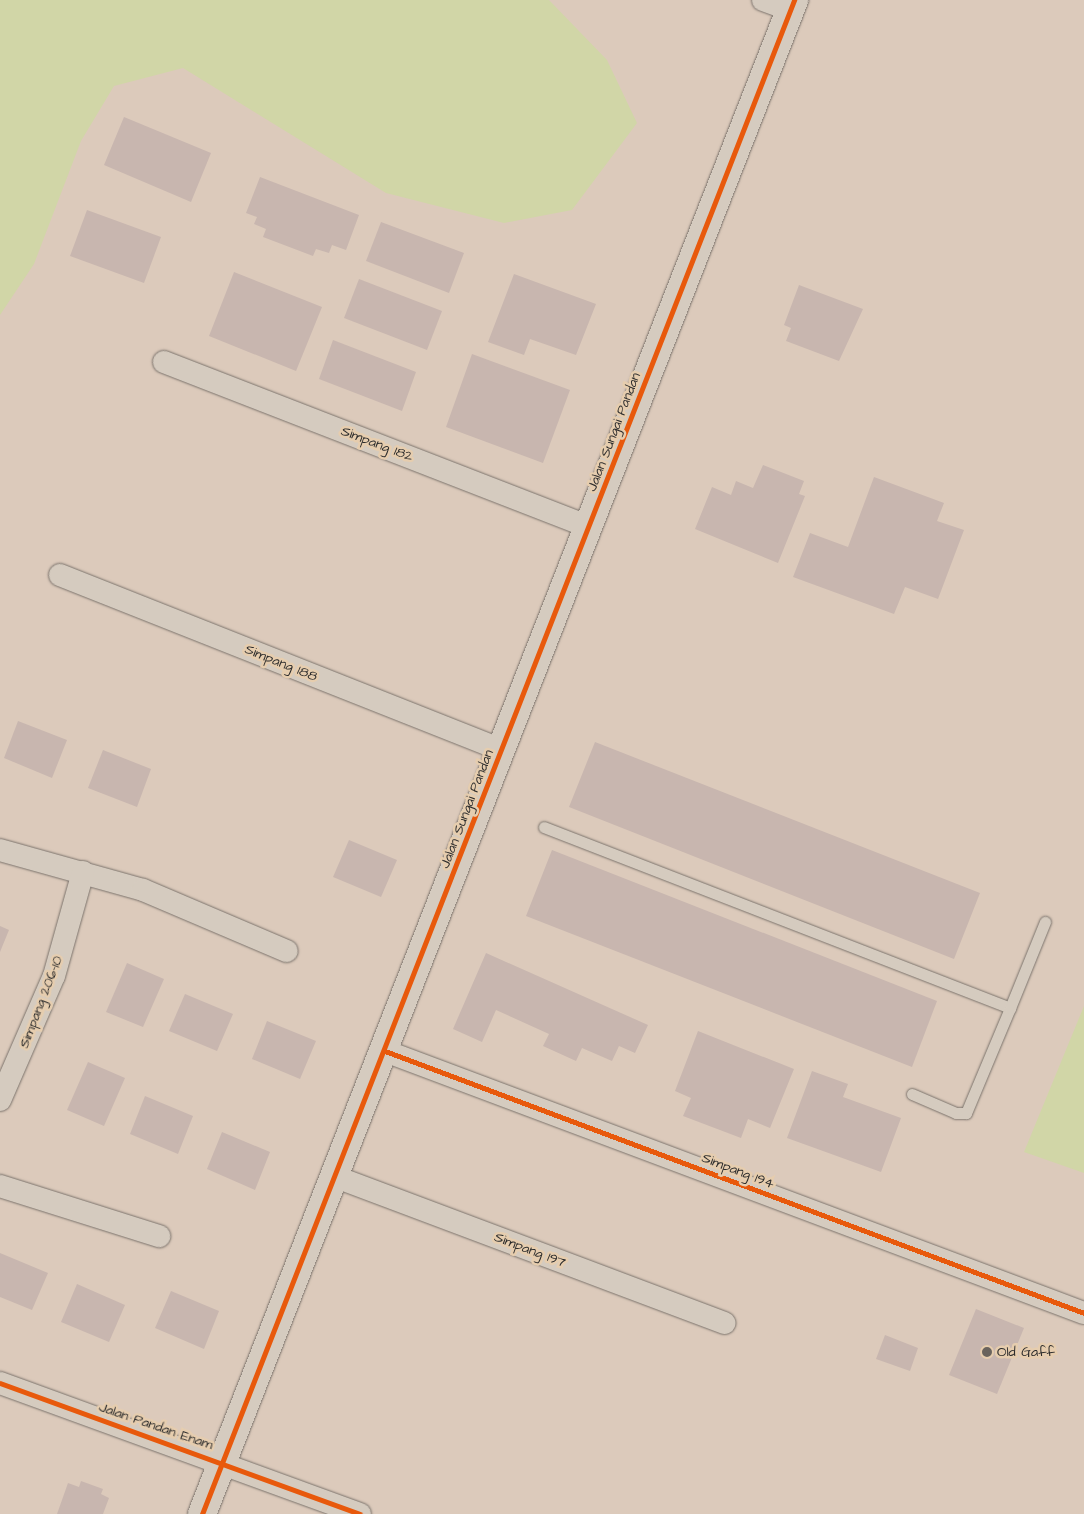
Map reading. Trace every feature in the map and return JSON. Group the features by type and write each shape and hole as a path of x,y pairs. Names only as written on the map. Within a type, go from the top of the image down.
{"street":[{"path":"763,0 792,5"},
{"name":"Jalan Sungai Pandan","path":"202,1514 336,1177 792,5"},
{"name":"Simpang 182","path":"164,362 589,527"},
{"name":"Simpang 188","path":"60,575 502,750"},
{"path":"0,850 83,872 204,913 287,951"},
{"name":"Simpang 206-10","path":"0,1100 54,976 83,872"},
{"name":"Simpang 194","path":"385,1051 1084,1313"},
{"name":"Simpang 197","path":"336,1177 724,1323"},
{"path":"0,1186 159,1236"},
{"name":"Jalan Pandan Enam","path":"0,1382 223,1461 360,1514"}],"lane":[{"path":"544,826 1010,1008"},
{"path":"912,1094 966,1113 1045,922"}],"green space":[{"path":"0,0 549,0 607,60 637,123 572,210 504,223 386,193 183,68 114,86 81,141 34,264 0,315"},
{"path":"1084,1006 1084,1173 1024,1152"}],"building":[{"path":"124,117 211,153 191,202 104,165"},
{"path":"260,177 359,215 346,250 332,245 329,253 316,249 313,256 263,237 266,229 254,224 257,217 246,213"},
{"path":"87,210 161,237 144,283 70,256"},
{"path":"381,222 464,253 449,293 366,261"},
{"path":"234,272 322,307 296,371 209,336"},
{"path":"514,274 596,304 576,355 530,339 524,355 488,342"},
{"path":"359,279 442,311 427,350 344,318"},
{"path":"799,285 863,309 839,361 786,341 791,328 784,325"},
{"path":"333,340 416,372 402,411 319,379"},
{"path":"472,354 570,390 543,463 446,427"},
{"path":"763,465 804,481 799,494 805,496 778,563 695,529 712,487 731,495 736,481 753,488"},
{"path":"874,477 944,503 937,521 964,530 938,599 905,587 894,614 793,577 810,533 848,547"},
{"path":"18,721 67,740 52,778 4,758"},
{"path":"595,742 980,893 954,959 569,807"},
{"path":"103,750 151,769 137,807 88,788"},
{"path":"349,840 397,860 381,897 333,877"},
{"path":"552,850 937,1001 912,1067 526,916"},
{"path":"0,926 9,930 0,952"},
{"path":"486,953 648,1025 635,1053 619,1046 612,1061 582,1048 576,1061 543,1046 549,1034 496,1010 482,1042 453,1029"},
{"path":"127,963 164,979 143,1027 106,1012"},
{"path":"185,994 233,1014 217,1051 169,1031"},
{"path":"267,1021 316,1041 300,1079 252,1059"},
{"path":"698,1031 794,1069 770,1128 748,1119 741,1138 683,1116 691,1098 675,1091"},
{"path":"88,1062 125,1078 104,1126 67,1110"},
{"path":"812,1071 848,1084 843,1097 901,1118 881,1172 787,1138"},
{"path":"145,1096 193,1116 178,1154 130,1134"},
{"path":"222,1132 270,1152 255,1190 207,1169"},
{"path":"0,1253 48,1273 32,1310 0,1297"},
{"path":"77,1284 125,1305 109,1342 61,1322"},
{"path":"171,1291 219,1311 204,1349 155,1328"},
{"name":"Old Gaff","path":"976,1309 1024,1328 997,1394 949,1375"},
{"path":"885,1335 918,1348 910,1371 876,1359"},
{"path":"81,1481 103,1489 101,1494 109,1498 103,1514 57,1514 68,1483 79,1487"}],"cycle path":[{"path":"202,1514 794,0"},
{"path":"385,1051 1084,1313"},
{"path":"0,1383 360,1514"}],"place":[{"name":"Old Gaff","path":"987,1352"}]}
